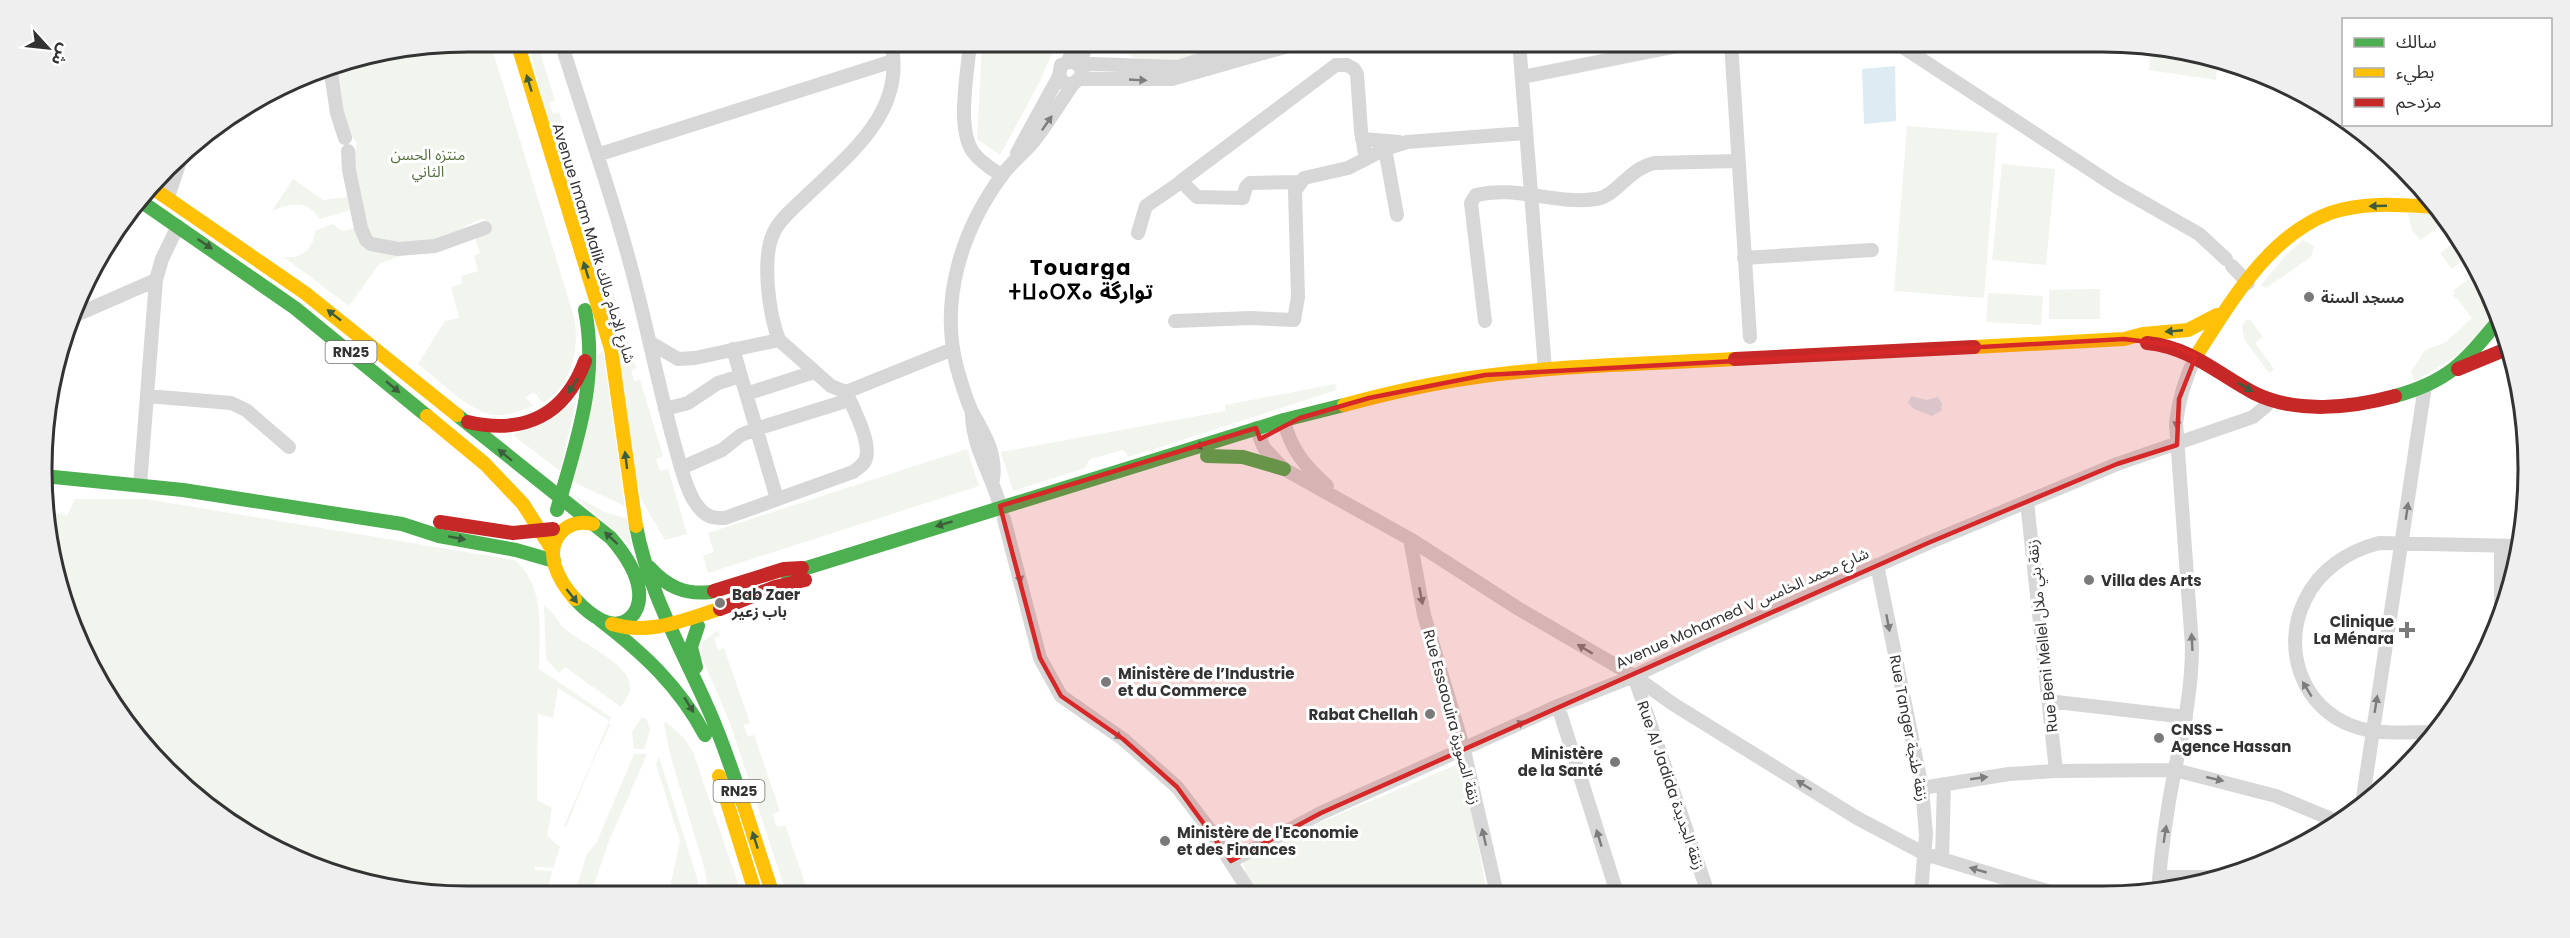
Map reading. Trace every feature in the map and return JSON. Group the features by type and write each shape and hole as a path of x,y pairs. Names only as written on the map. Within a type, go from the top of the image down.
{"main road":[{"name":"Avenue Imam Malik شارع الإمام مالك","path":"507,52 591,331 593,357 591,378 560,499 557,542"},
{"name":"Avenue Imam Malik شارع الإمام مالك","path":"520,52 611,349 632,511 652,585"},
{"name":"RN25","path":"158,191 305,293 611,538 626,555 636,577 699,688 729,762 770,886"},
{"name":"RN25","path":"147,205 304,314 476,457 514,494 539,530 557,542 560,577 570,595 583,608 614,628 651,660 683,696 696,717 715,761 753,886"},
{"path":"2196,356 2222,315 2248,283 2286,239 2300,228 2332,213 2357,207 2424,207"},
{"path":"667,630 784,569 802,567 1207,456 1300,418 1425,385 1485,375 1545,369 2124,339 2143,334 2188,330 2217,315 2222,315"},
{"path":"461,418 478,425 506,427 527,423 547,414 564,400 578,380 583,369 591,331"},
{"path":"2452,371 2493,331"},
{"path":"2124,339 2137,343 2172,345 2196,356 2246,388 2270,399 2316,406 2382,399 2425,386 2452,371 2500,352"},
{"path":"626,555 652,585 668,596 680,601 717,605 777,593 788,585 1002,513 1258,434"},
{"path":"1207,456 1243,458 1284,469"},
{"path":"52,477 218,495 402,524 422,531 528,552 557,542 578,522 593,524"},
{"path":"402,524 427,520 513,533 539,530 557,542"},
{"path":"645,562 662,581 678,591 694,594 717,605"},
{"name":"RN25","path":"614,628 630,619 638,609 640,596 636,577"},
{"path":"652,585 667,630"},
{"path":"699,688 698,673 690,647 692,637 698,626 717,605"},
{"path":"667,630 698,626"},
{"name":"RN25","path":"614,628 667,630"}],"street":[{"path":"564,52 629,257 651,343 655,375 681,468 692,498 701,512 711,518 725,518 853,472 864,464 867,457 861,428 848,396 831,386 778,340 767,254 777,226 794,207 846,160 880,117 890,88 892,52"},
{"path":"969,52 964,121 968,142 974,153 1002,176"},
{"path":"1076,71 1077,52"},
{"path":"1084,52 1076,71 1034,141 1016,158 1002,176 975,217 961,254 952,298 953,349 971,410 974,438 986,471 993,480 1040,658 1060,696 1122,738 1177,787 1231,861 1246,886"},
{"path":"1076,71 1092,64 1178,67 1224,52"},
{"path":"1016,158 1022,140 1059,76 1061,64 1076,71 1172,80 1268,52"},
{"path":"1519,52 1545,369"},
{"path":"1522,77 1648,52"},
{"path":"1732,52 1750,337"},
{"path":"1910,52 2115,186 2199,234 2248,283"},
{"path":"597,155 892,61"},
{"path":"1138,232 1146,206 1336,65 1347,65 1357,74 1362,140 1366,159"},
{"path":"331,76 361,228 366,240 371,244 398,249 435,246 485,228"},
{"path":"1362,140 1407,142 1526,133"},
{"path":"1175,321 1228,318 1294,320 1298,297 1296,191 1300,182 1304,178 1348,168 1385,149 1407,142"},
{"path":"1385,149 1397,215"},
{"path":"1485,321 1472,199 1479,194 1531,193 1562,199 1596,199 1609,193 1643,165 1737,161"},
{"path":"168,197 176,172"},
{"path":"1181,182 1197,197 1244,198 1246,187 1250,183 1300,182"},
{"path":"140,485 156,280 162,259 178,226"},
{"path":"1744,258 1872,250"},
{"path":"83,312 156,280"},
{"path":"651,343 678,358 695,358 778,340"},
{"path":"681,468 722,450 741,435 848,396 953,349"},
{"path":"733,350 777,499"},
{"path":"2159,881 2175,770 2192,680 2192,646 2176,423 2179,399 2196,356"},
{"path":"746,394 814,372"},
{"path":"665,410 688,403 718,383 741,376"},
{"path":"2364,792 2425,386"},
{"path":"147,396 231,403 246,410 289,447"},
{"name":"Avenue Mohamed V شارع محمد الخامس","path":"1231,861 1321,813 1558,706 1634,676 1709,639 1877,566 2117,464 2253,417 2266,406 2270,399"},
{"path":"1285,424 1292,447 1302,462 1341,500"},
{"path":"1258,434 1270,456 1284,469 1410,539 1519,609 1634,676 1674,704 1857,818 1925,854 2034,886"},
{"name":"Rue Beni Mellel زنقة بني ملال","path":"2027,502 2056,771"},
{"name":"Rue Essaouira زنقة الصويرة","path":"1410,539 1424,615 1464,750 1495,886"},
{"path":"2424,732 2372,731 2343,722 2312,697 2301,678 2295,644 2304,601 2328,569 2364,547 2379,543 2510,546"},
{"path":"2500,547 2501,585"},
{"name":"Rue Tanger زنقة طنجة","path":"1877,566 1922,788 1926,834 1922,886"},
{"name":"Rue Al Jadida زنقة الجديدة","path":"1634,676 1706,886"},
{"path":"2048,701 2186,717"},
{"path":"1558,706 1614,886"},
{"path":"1922,788 2009,774 2056,771 2175,770 2276,796 2328,818"},
{"path":"1942,859 1944,784"},
{"path":"2159,877 2182,877"}],"highlighted area":[{"path":"2124,339 2172,345 2196,356 2179,399 2177,445 2117,464 1928,543 1321,813 1231,861 1177,787 1123,739 1061,696 1040,658 1000,506 1256,428 1260,439 1300,418 1369,398 1485,375"}],"green space":[{"name":"منتزه الحسن الثاني","path":"493,52 576,329 572,365 561,386 543,403 534,392 526,397 533,406 501,415 486,413 455,395 418,364 445,321 459,318 451,287 462,284 461,276 478,271 474,256 480,253 475,239 490,232 484,218 465,226 462,233 440,239 408,242 375,240 366,230 354,157 357,142 348,133 335,75 415,56"},
{"path":"530,52 540,52 555,101 549,103 553,114 559,112 582,189 576,191 580,203 586,201 609,277 602,280 606,293 613,291 636,368 631,370 634,381 640,380 663,456 656,459 660,471 668,469 687,534 665,540 642,501"},
{"path":"981,52 1053,52 1040,81 1000,155 977,139"},
{"path":"1123,52 1199,52 1177,63 1135,58"},
{"path":"2151,56 2217,69 2216,80 2149,70"},
{"path":"1907,126 1997,133 1984,298 1894,291"},
{"path":"2002,164 2055,169 2046,265 1992,260"},
{"path":"293,179 323,200 347,197 350,210 320,219 310,208 298,204 272,211"},
{"path":"2427,210 2439,227 2420,240 2412,230 2407,211"},
{"path":"332,224 343,231 356,228 362,244 372,251 403,255 379,264 349,306 284,257 306,252 312,243 315,231"},
{"path":"2303,240 2314,246 2311,257 2266,288 2261,285 2285,256"},
{"path":"2451,245 2462,261 2452,269 2440,253"},
{"path":"2471,277 2490,322 2460,354 2415,381 2411,372 2425,350 2446,342 2472,318 2458,300 2459,298 2456,299 2453,295 2455,293 2453,291"},
{"path":"2100,289 2100,319 2049,319 2049,290"},
{"path":"1988,293 2043,296 2041,325 1986,322"},
{"path":"2246,320 2250,320 2263,337 2255,343 2274,369 2269,373 2244,339 2242,326"},
{"path":"603,351 625,506 571,481 598,354"},
{"path":"1335,384 1337,390 1129,457 1123,450 1090,459 1085,468 1013,491 1001,452 1225,411 1225,405"},
{"path":"576,401 560,471 513,435"},
{"path":"967,449 979,486 708,573 703,556 714,552 708,533"},
{"path":"571,493 604,512 628,519 631,546"},
{"path":"75,499 146,499 515,560 532,583 536,596 540,625 539,669 612,718 609,719 610,726 566,827 564,826 609,722 558,688 553,718 538,714 537,800 552,808 547,836 560,847 553,868 535,867 535,870 552,871 548,886 442,885 361,871 285,843 215,799 174,764 156,744 123,700 95,653 67,577 55,512 67,516"},
{"path":"544,606 572,635 604,654 622,670 628,678 630,689 621,707 565,667 559,673 546,659"},
{"path":"718,630 720,636 714,638 718,650 724,648 750,723 744,725 747,736 754,735 780,811 772,814 777,827 785,825 806,886 784,886 730,723 701,655 702,643"},
{"path":"642,717 647,720 650,730 644,749 634,749 632,732"},
{"path":"666,722 684,738 693,752 739,886 708,886 671,758 664,724"},
{"path":"634,754 647,754 609,841 593,886 577,886 587,854 597,842"},
{"path":"659,757 698,886 670,886 680,841 656,764"},
{"path":"1463,762 1486,886 1251,886 1241,856"}],"shaded area":[{"path":"1895,66 1896,121 1864,124 1862,69"},
{"path":"1911,396 1926,400 1938,397 1942,403 1941,411 1932,416 1914,409 1908,403"}],"traffic: fast":[{"path":"147,205 295,308 427,416"},
{"path":"557,510 578,436 587,387 589,336 585,310"},
{"path":"2395,396 2430,384 2455,368 2493,328"},
{"path":"787,574 1284,420 1344,405"},
{"path":"457,415 611,538 625,556 636,576 639,591 638,605 631,617 624,622 609,623 594,616 575,599"},
{"path":"1207,456 1243,457 1284,469"},
{"path":"52,477 183,490 402,524 439,536 516,550 554,561"},
{"path":"636,526 648,573 717,728 743,803"},
{"path":"649,567 663,580 677,588 693,592 711,592"},
{"path":"600,620 631,645 672,686 705,735"},
{"path":"696,667 691,647 698,626"}],"traffic: slow":[{"path":"520,52 611,349 636,526"},
{"path":"158,192 305,293 457,415"},
{"path":"2196,356 2252,273 2269,254 2308,224 2343,209 2383,205 2424,206"},
{"path":"1974,347 2124,339 2143,334 2188,330 2217,315 2222,315"},
{"path":"1344,405 1422,386 1503,374 1735,359"},
{"path":"427,416 485,464 523,504 553,551"},
{"path":"575,599 557,571 553,556 554,547 556,539 567,527 583,523 593,524"},
{"path":"612,624 639,628 652,627 716,610"},
{"path":"719,776 753,886"},
{"path":"743,803 770,886"}],"traffic: jam":[{"path":"2147,343 2177,350 2203,362 2254,393 2288,404 2342,406 2395,396"},
{"path":"1735,359 1974,347"},
{"path":"2458,369 2500,352"},
{"path":"468,422 507,426 540,417 566,395 577,380 585,361"},
{"path":"440,522 513,533 553,529"},
{"path":"714,591 784,569 802,568"},
{"path":"720,609 775,587 805,580"}],"place":[{"name":"مسجد السنة","path":"2309,297"},
{"name":"Villa des Arts","path":"2089,580"},
{"name":"Bab Zaer باب زعير","path":"720,603"},
{"name":"Clinique La Ménara","path":"2407,630"},
{"name":"Ministère de l’Industrie et du Commerce","path":"1106,682"},
{"name":"Rabat Chellah","path":"1430,714"},
{"name":"CNSS - Agence Hassan","path":"2159,738"},
{"name":"Ministère de la Santé","path":"1615,762"},
{"name":"Ministère de l'Economie et des Finances","path":"1165,841"}],"district":[{"name":"Touarga ⵜⵡⴰⵔⴳⴰ توارگة","path":"1081,279"}]}
